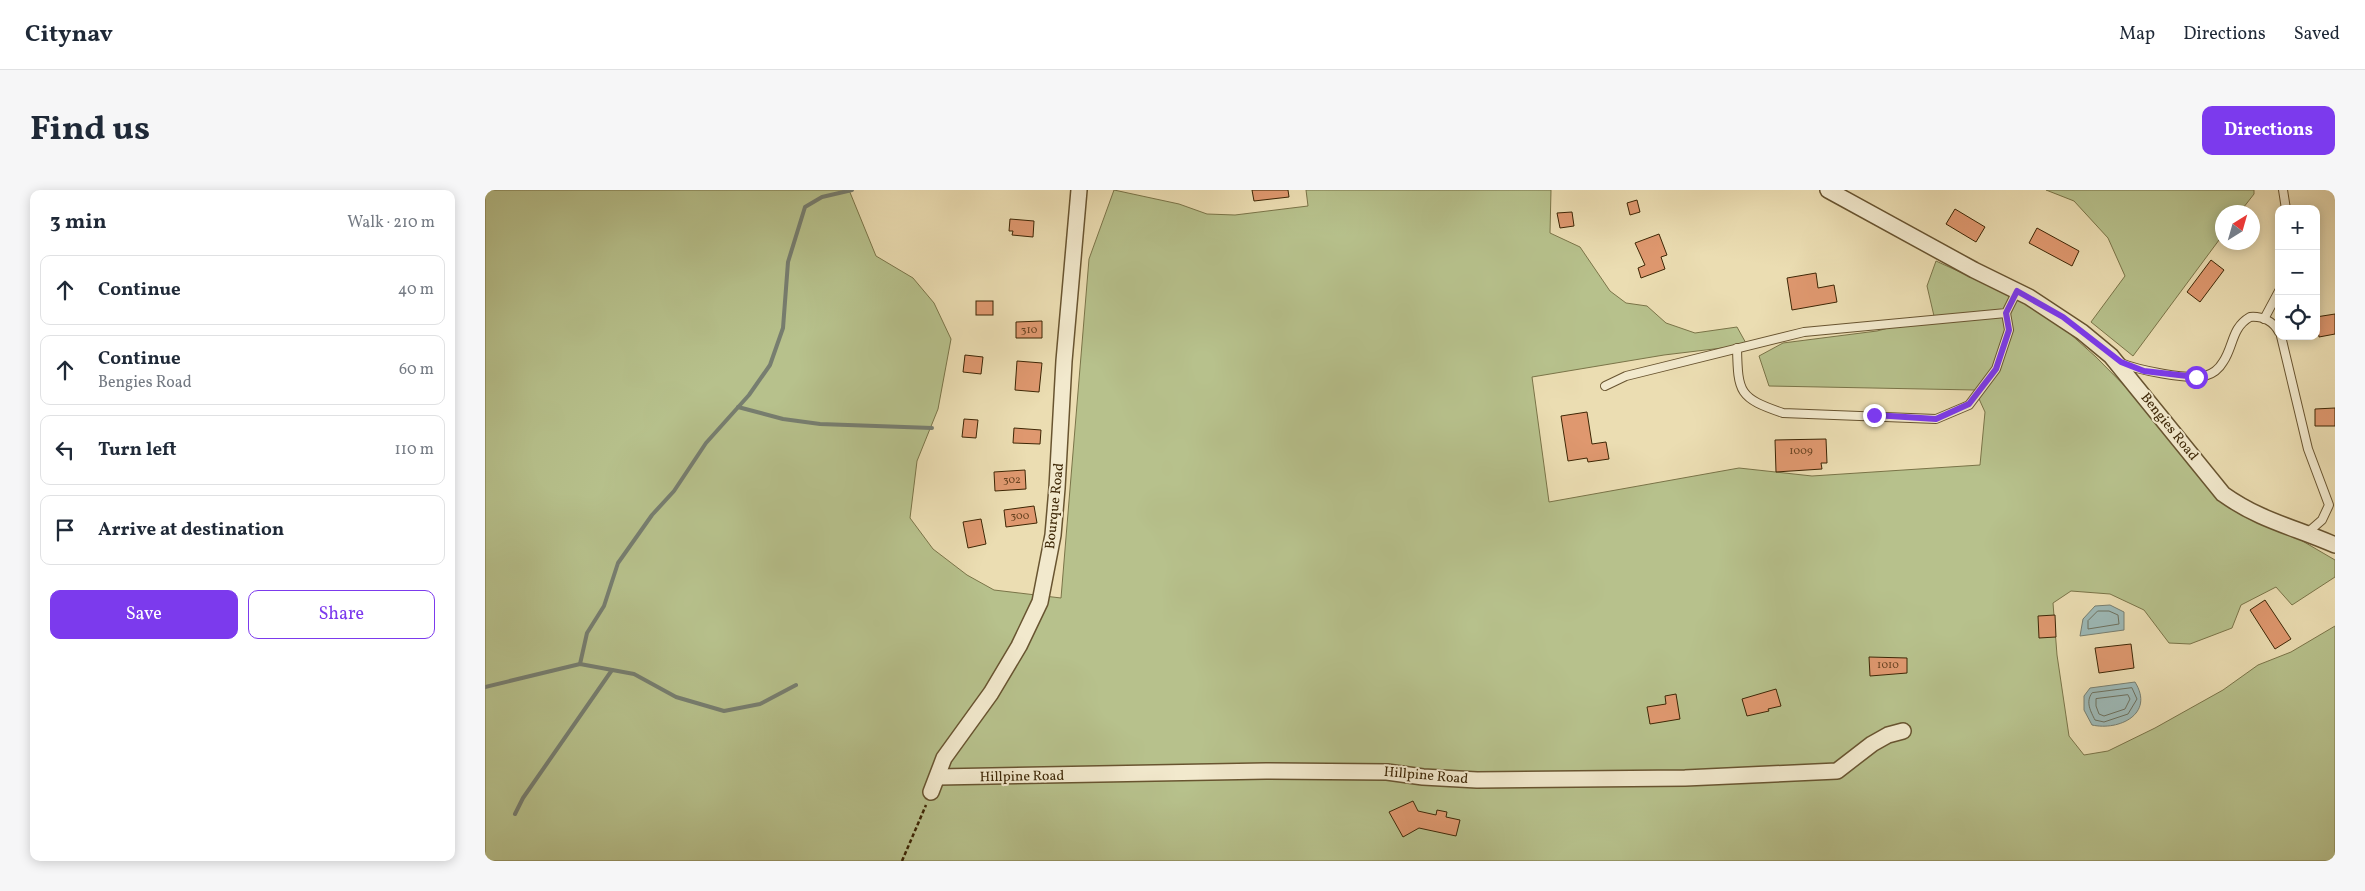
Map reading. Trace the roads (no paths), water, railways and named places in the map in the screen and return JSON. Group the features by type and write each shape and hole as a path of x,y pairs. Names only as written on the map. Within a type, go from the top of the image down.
{"street":[{"name":"Bourque Road","path":"931,792 944,758 991,693 1019,646 1040,602 1051,543 1057,488 1064,361 1079,190"},
{"name":"Bengies Road","path":"1828,190 2063,317 2111,356 2223,494 2243,508 2267,520 2335,545"},
{"name":"Hillpine Road","path":"938,777 1266,770 1387,772 1423,777 1477,780 1685,778 1837,770 1872,744 1888,735 1903,731"}],"lane":[{"path":"2283,190 2285,205"},
{"path":"1737,348 1738,382 1750,400 1764,407 1783,413 1936,419 1969,404 1996,369 2009,330 2006,313 2017,291"},
{"path":"2264,319 2277,295"},
{"path":"1605,386 1626,376 1804,332 2006,313"},
{"path":"2111,356 2132,368 2144,371 2196,377 2206,376 2219,368 2225,361 2231,338 2244,321 2250,317 2264,319 2271,322 2275,327"},
{"path":"2282,340 2308,449 2329,505 2322,520 2306,534"}],"water":[{"path":"2110,605 2124,612 2124,630 2080,636 2083,619 2095,606"},
{"path":"2135,682 2140,693 2141,703 2131,718 2113,725 2092,725 2084,710 2084,696 2090,688"}],"waterway":[{"path":"580,664 587,633 604,606 618,563 652,515 674,491 706,443 749,395 770,365 783,328 788,262 805,207 822,197 852,190"},
{"path":"738,407 783,419 820,424 932,428"},
{"path":"485,687 580,664 634,674 676,697 724,711 760,704 796,685"},
{"path":"515,814 523,798 612,670"}]}
